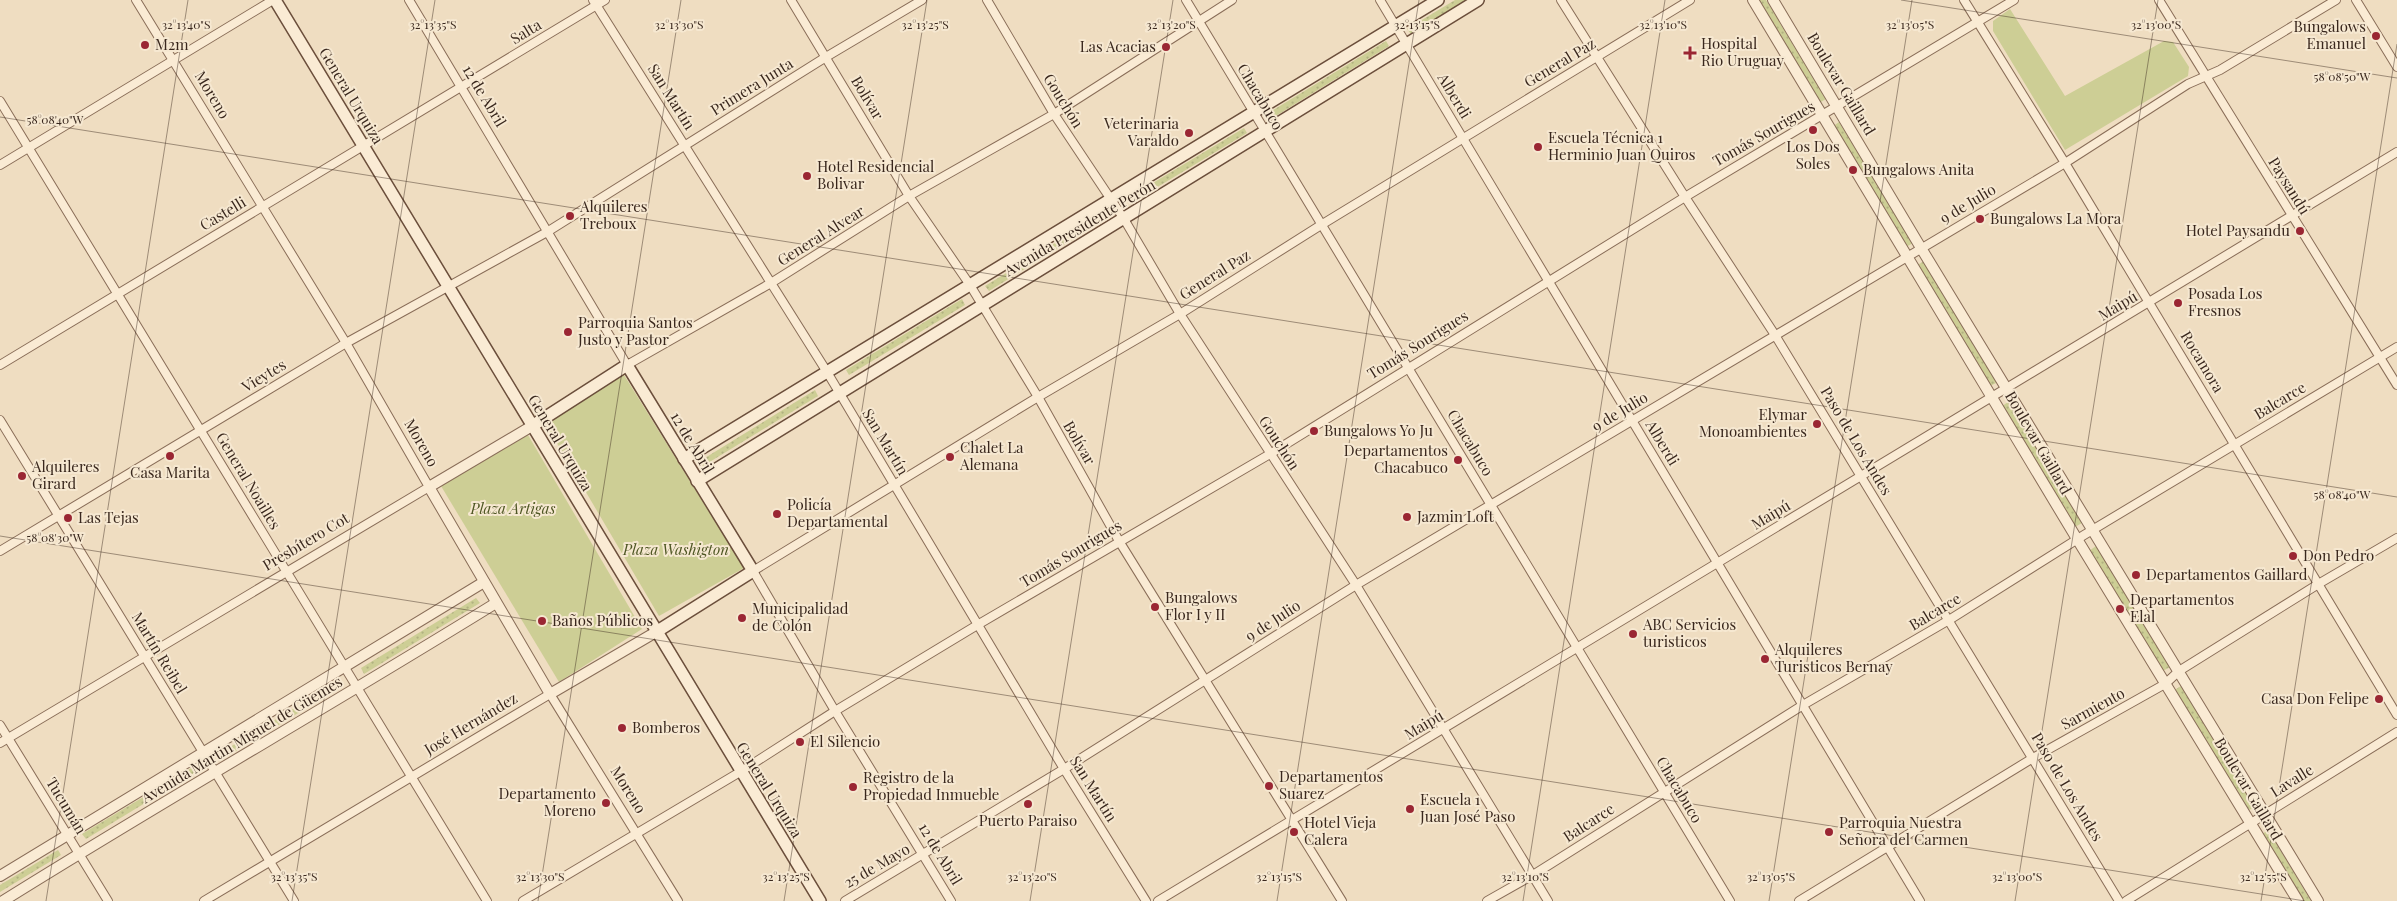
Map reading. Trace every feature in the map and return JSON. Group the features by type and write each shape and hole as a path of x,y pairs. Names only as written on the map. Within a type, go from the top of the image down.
{"main road":[{"name":"General Urquiza","path":"274,0 449,287 740,772 820,901"},
{"name":"Avenida Presidente Perón","path":"684,459 1438,0"},
{"name":"Avenida Presidente Perón","path":"697,481 1478,0"},
{"name":"Presbítero Cot","path":"532,426 627,365"},
{"name":"12 de Abril","path":"627,365 752,571"},
{"name":"José Hernández","path":"656,632 752,571"}],"street":[{"name":"Moreno","path":"136,0 346,342 550,694 678,901"},
{"path":"0,165 274,0"},
{"name":"12 de Abril","path":"409,0 627,365"},
{"name":"Salta","path":"461,87 595,3 606,0"},
{"name":"Bolívar","path":"792,0 910,196 970,285 1038,397 1119,541 1342,901"},
{"name":"Primera Junta","path":"547,232 826,56 922,0"},
{"name":"Gouchón","path":"987,0 1054,114 1124,219 1180,314 1356,585 1548,901"},
{"name":"Chacabuco","path":"1186,0 1730,901"},
{"name":"General Alvear","path":"627,365 771,284 910,196 1054,114 1232,0"},
{"name":"Alberdi","path":"1380,0 1920,901"},
{"name":"Paso de Los Andes","path":"1562,0 1684,197 1775,335 2034,758 2119,901"},
{"name":"General Paz","path":"752,571 1038,397 1180,314 1321,225 1690,0"},
{"name":"Boulevar Gaillard","path":"1753,0 2077,539 2298,901"},
{"name":"Boulevar Gaillard","path":"1773,0 2006,389 2318,901"},
{"name":"Rocamora","path":"1964,0 2320,583 2397,714"},
{"name":"Tomás Sourigues","path":"523,901 638,834 740,772 834,711 979,624 1270,454 1407,367 1684,197 1838,107 2014,0"},
{"name":"Paysandú","path":"2159,0 2397,385"},
{"name":"9 de Julio","path":"923,855 1064,769 1356,585 2065,163 2188,84 2220,70 2336,0"},
{"path":"2356,0 2397,67"},
{"name":"San Martín","path":"595,3 839,393 979,624 1064,769 1146,901"},
{"name":"Castelli","path":"0,365 461,87"},
{"name":"General Noailles","path":"0,100 487,901"},
{"name":"Maipú","path":"1158,901 2397,152"},
{"name":"Vieytes","path":"0,551 346,342 547,232"},
{"name":"Balcarce","path":"1487,901 1533,875 1803,705 1949,620 2077,539 2397,347"},
{"name":"Martín Reibel","path":"0,420 294,901"},
{"name":"Presbítero Cot","path":"0,743 532,426"},
{"name":"Sarmiento","path":"1799,901 2034,758 2165,684 2179,671 2320,583 2397,538"},
{"name":"12 de Abril","path":"752,571 834,711 951,901"},
{"name":"Avenida Martin Miguel de Güemes","path":"0,876 484,582"},
{"name":"Avenida Martin Miguel de Güemes","path":"3,901 496,603"},
{"name":"José Hernández","path":"204,901 656,632"},
{"name":"Tucumán","path":"0,725 108,901"},
{"name":"Lavalle","path":"2126,901 2397,732"},
{"name":"25 de Mayo","path":"845,901 923,855"}],"green space":[{"path":"1455,0 1467,0 1411,34 1407,29"},
{"path":"1756,0 1766,0 1826,99 1819,103"},
{"path":"2010,9 2065,96 2164,41 2173,42 2189,67 2188,76 2065,150 1993,31 1993,21"},
{"path":"1386,41 1389,46 1274,117 1270,112"},
{"path":"1839,122 1913,243 1906,247 1832,127"},
{"path":"1244,128 1247,133 1131,203 1128,198"},
{"path":"1101,215 1104,220 989,291 985,286"},
{"path":"1924,261 1998,382 1990,386 1916,266"},
{"path":"962,299 965,305 849,375 846,370"},
{"name":"Plaza Washigton","path":"624,375 744,568 659,616 544,421"},
{"path":"815,390 818,396 703,466 700,461"},
{"path":"2008,402 2082,523 2075,527 2001,407"},
{"name":"Plaza Artigas","path":"528,435 642,629 559,682 441,486"},
{"path":"2096,546 2170,667 2163,671 2089,551"},
{"path":"476,598 480,603 364,674 361,668"},
{"path":"336,683 339,688 223,759 220,753"},
{"path":"2181,686 2255,807 2247,811 2173,691"},
{"path":"198,764 201,769 86,839 82,834"},
{"path":"2268,830 2311,901 2301,901 2261,835"},
{"path":"58,850 61,855 0,892 0,885"}],"place":[{"name":"Bungalows Emanuel","path":"2376,36"},
{"name":"M2m","path":"145,45"},
{"name":"Las Acacias","path":"1166,47"},
{"name":"Hospital Rio Uruguay","path":"1690,53"},
{"name":"Los Dos Soles","path":"1813,130"},
{"name":"Veterinaria Varaldo","path":"1189,133"},
{"name":"Escuela Técnica 1 Herminio Juan Quiros","path":"1538,147"},
{"name":"Bungalows Anita","path":"1853,170"},
{"name":"Hotel Residencial Bolivar","path":"807,176"},
{"name":"Alquileres Treboux","path":"570,216"},
{"name":"Bungalows La Mora","path":"1980,219"},
{"name":"Hotel Paysandu","path":"2300,231"},
{"name":"Posada Los Fresnos","path":"2178,303"},
{"name":"Parroquia Santos Justo y Pastor","path":"568,332"},
{"name":"Elymar Monoambientes","path":"1817,424"},
{"name":"Bungalows Yo Ju","path":"1314,431"},
{"name":"Casa Marita","path":"170,456"},
{"name":"Chalet La Alemana","path":"950,457"},
{"name":"Departamentos Chacabuco","path":"1458,460"},
{"name":"Alquileres Girard","path":"22,476"},
{"name":"Policía Departamental","path":"777,514"},
{"name":"Jazmin Loft","path":"1407,517"},
{"name":"Las Tejas","path":"68,518"},
{"name":"Don Pedro","path":"2293,556"},
{"name":"Departamentos Gaillard","path":"2136,575"},
{"name":"Bungalows Flor I y II","path":"1155,607"},
{"name":"Departamentos Elal","path":"2120,609"},
{"name":"Municipalidad de Colón","path":"742,618"},
{"name":"Baños Públicos","path":"542,621"},
{"name":"ABC Servicios turisticos","path":"1633,634"},
{"name":"Alquileres Turisticos Bernay","path":"1765,659"},
{"name":"Casa Don Felipe","path":"2379,699"},
{"name":"Bomberos","path":"622,728"},
{"name":"El Silencio","path":"800,742"},
{"name":"Departamentos Suarez","path":"1269,786"},
{"name":"Registro de la Propiedad Inmueble","path":"853,787"},
{"name":"Departamento Moreno","path":"606,803"},
{"name":"Puerto Paraiso","path":"1028,804"},
{"name":"Escuela 1 Juan José Paso","path":"1410,809"},
{"name":"Hotel Vieja Calera","path":"1294,832"},
{"name":"Parroquia Nuestra Señora del Carmen","path":"1829,832"}]}
